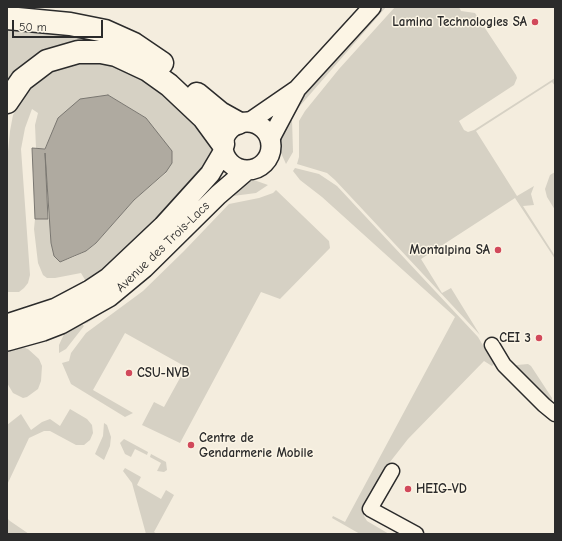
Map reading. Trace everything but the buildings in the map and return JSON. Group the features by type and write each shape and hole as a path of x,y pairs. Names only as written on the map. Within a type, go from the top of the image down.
{"highway":[{"path":"7,18 83,26 105,31 125,39 155,58 220,113 243,123"},
{"path":"7,102 22,80 47,61 78,52 101,52 116,55 148,70 169,85 204,118 223,148"}],"main road":[{"path":"243,123 255,123 265,130 270,140"},
{"name":"Avenue des Trois-Lacs","path":"7,324 56,308 90,290 108,278 163,226 210,174 223,148 226,134 243,123"},
{"name":"Avenue des Trois-Lacs","path":"7,341 43,331 61,324 109,298 144,268 218,195 247,170 260,167 265,162 270,152 270,140"},
{"path":"223,148 230,163 241,170 247,170"}],"street":[{"name":"Avenue des Trois-Lacs","path":"270,140 297,89 372,7"},
{"name":"Avenue des Trois-Lacs","path":"243,123 297,89"},
{"path":"492,345 504,365 538,400 555,414"},
{"path":"392,471 370,509 416,534"}],"shaded area":[{"path":"382,7 386,7 299,107 292,119 293,152 286,164 279,144 280,133 286,120 308,91"},
{"path":"395,7 459,7 461,11 475,13 516,75 517,78 514,85 459,121 464,130 468,132 474,130 555,78 555,86 552,82 476,131 517,196 534,186 531,194 534,205 523,206 555,256 555,259 515,198 421,259 442,293 451,288 480,335 335,180 327,173 297,164 299,157 299,121 305,111 339,69"},
{"path":"7,22 115,39 90,45 7,90"},
{"path":"104,62 129,71 151,84 202,131 212,147 208,163 129,250 87,283 81,273 47,278 43,275 38,263 34,229 35,219 50,219 51,243 60,262 86,251 96,243 134,200 166,173 146,118 108,95 47,144 45,148 36,148 35,125 38,113 32,109 25,128 21,149 30,275 28,283 19,292 8,292 7,162 13,115 27,92 51,72 74,63"},
{"path":"108,95 146,118 172,151 172,163 166,172 134,200 96,243 86,251 60,262 54,256 51,243 45,153 48,219 35,219 32,148 45,149 58,118 80,99"},
{"path":"295,168 319,174 337,186 478,337 494,364 492,366 484,361 408,439 390,462 364,509 364,516 367,521 389,534 360,534 332,518 333,516 345,522 455,317 322,197 300,180 293,171"},
{"path":"555,172 555,210 547,197 545,189 550,175"},
{"path":"251,179 268,185 256,193 233,196 222,202 152,274 122,300 87,323 82,324 84,326 66,349 59,353 59,345 65,332 220,198"},
{"path":"276,190 329,241 330,248 280,299 261,292 180,443 142,425 154,402 164,407 186,367 125,333 93,390 133,413 125,417 71,384 62,363 69,361 71,353 86,333 143,291 229,204 259,198 273,193"},
{"path":"7,346 19,346 28,349 39,359 42,366 41,381 38,389 27,397 23,398 13,393 7,383"},
{"path":"528,364 531,366 552,398 552,401 548,401 515,367 517,365"},
{"path":"70,409 87,419 92,425 93,433 90,440 84,445 76,445 50,431 44,431 29,438 7,485 7,425 21,414 31,430 42,422 50,419 60,426"},
{"path":"104,423 107,425 111,437 110,446 104,460 95,454 103,436"},
{"path":"124,439 148,452 147,455 135,449 131,457 125,454 120,443"},
{"path":"151,454 166,462 167,470 164,472 157,471 161,463 150,457"},
{"path":"125,468 141,477 137,485 161,499 166,490 174,495 154,532 157,534 146,534 132,483 123,471"},
{"path":"7,518 10,521 29,534 7,534"}],"place":[{"name":"Lamina Technologies SA","path":"535,22"},
{"name":"Montalpina SA","path":"498,250"},
{"name":"CEI 3","path":"539,338"},
{"name":"CSU-NVB","path":"129,373"},
{"name":"Centre de Gendarmerie Mobile","path":"191,445"},
{"name":"HEIG-VD","path":"408,489"}]}
